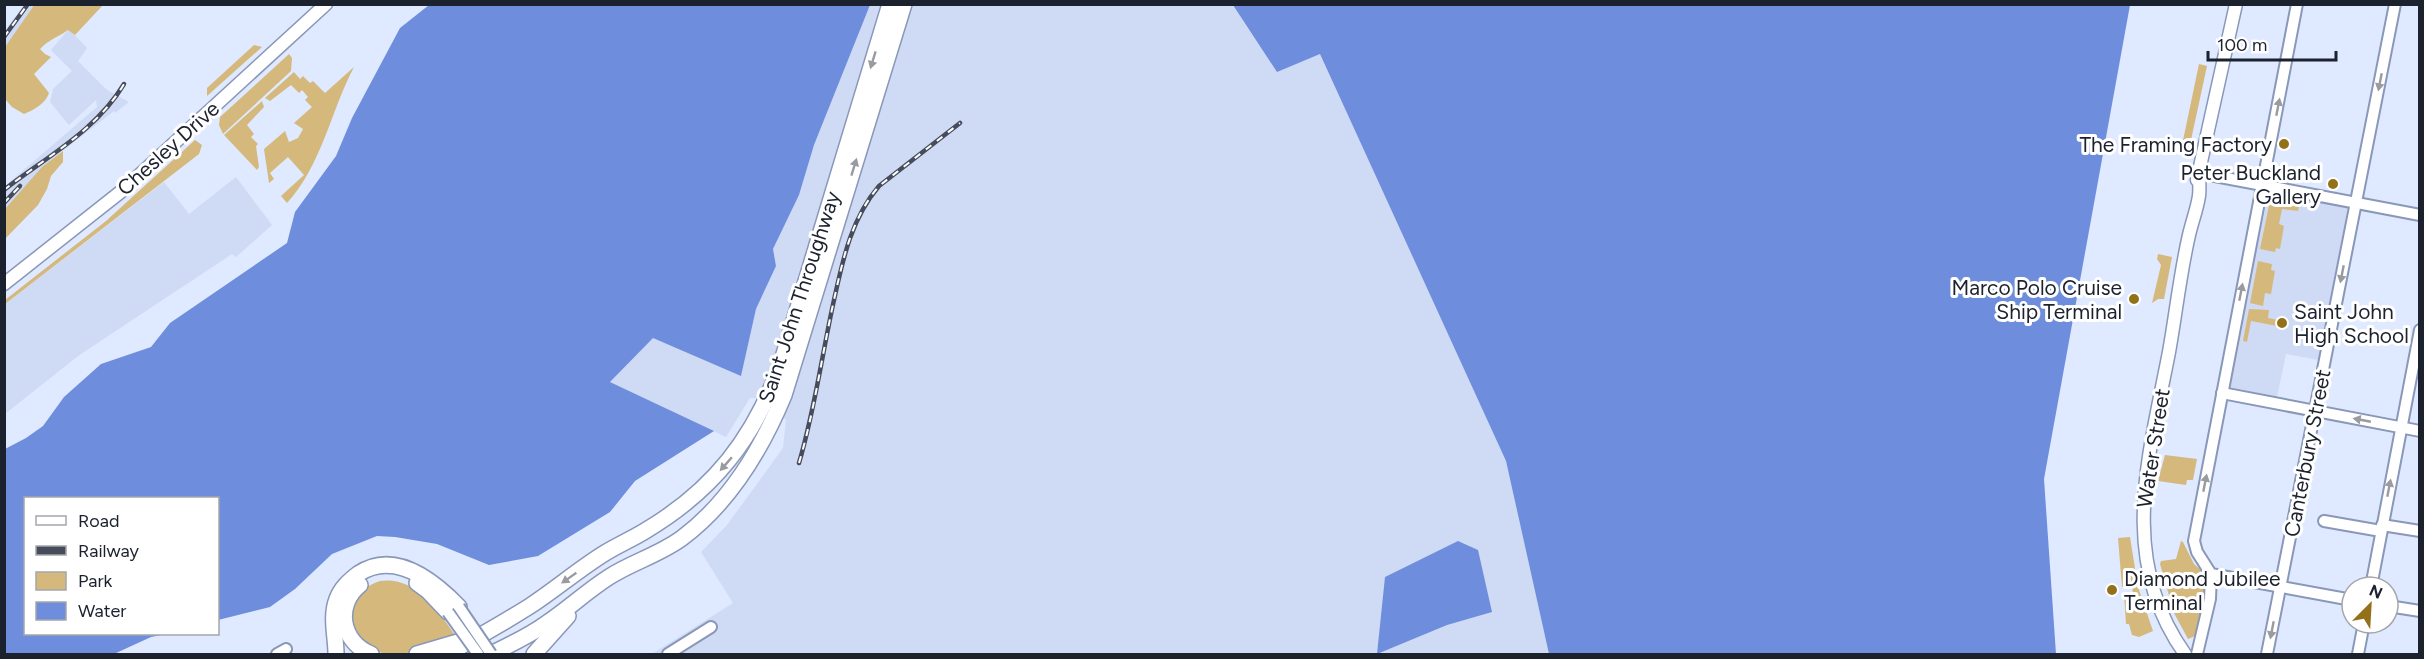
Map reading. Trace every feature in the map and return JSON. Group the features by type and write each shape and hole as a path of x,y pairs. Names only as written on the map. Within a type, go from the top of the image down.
{"highway":[{"name":"Saint John Throughway","path":"447,654 492,630 606,552 683,506 711,481 766,420 890,4"},
{"name":"Saint John Throughway","path":"491,654 546,624 611,576 660,552 681,538 720,502 743,471 796,358 904,4"},
{"name":"Saint John Throughway","path":"479,654 537,620 607,569 682,527 701,513 743,471"},
{"path":"534,654 586,599 660,552"},
{"path":"336,654 334,610 338,597 351,579 362,572 387,566 415,571 440,588 454,610"},
{"path":"370,654 361,651 352,642 346,632 344,619 349,598 365,581 385,575 408,579 454,610"},
{"path":"417,654 492,630"}],"main road":[{"name":"Chesley Drive","path":"4,284 123,190 326,4"},
{"name":"Water Street","path":"2185,654 2168,626 2155,594 2143,543 2145,480 2189,235 2193,191 2199,173 2236,4"}],"street":[{"path":"2197,654 2210,599 2211,574 2197,552 2194,541 2297,4"},
{"name":"Canterbury Street","path":"2267,654 2395,4"},
{"path":"2199,173 2420,214"},
{"path":"2373,575 2420,330"},
{"path":"2222,393 2420,431"},
{"path":"2324,520 2420,531"},
{"path":"2211,574 2340,598"},
{"path":"2400,608 2420,611"},
{"path":"454,610 479,654"},
{"path":"454,610 491,654"},
{"path":"668,654 711,627"},
{"path":"2358,654 2362,635"}],"shaded area":[{"path":"24,5 35,5 5,47 5,31"},
{"path":"870,5 1233,5 1277,71 1320,54 1506,461 1549,654 652,654 733,603 701,552 727,525 783,448 786,420 760,398 750,398 726,437 610,382 653,337 741,375 756,309 776,266 773,249 799,195 814,145"},
{"path":"69,29 87,48 78,61 107,90 129,102 52,159 5,209 5,186 97,107 96,100 69,125 50,102 53,89 72,71 51,50"},
{"path":"236,177 272,225 236,257 232,254 78,356 5,414 5,304 164,182 189,214"},
{"name":"Saint John High School","path":"2269,193 2348,207 2318,360 2286,354 2276,402 2227,392 2246,292"}],"green space":[{"path":"35,4 103,5 75,35 68,30 40,49 51,57 34,74 49,93 39,106 24,114 12,107 5,99 5,47"},
{"path":"254,45 262,47 207,96 207,88"},
{"path":"289,54 292,58 291,71 223,134 219,125 220,117"},
{"path":"2199,64 2207,66 2188,154 2181,150"},
{"path":"354,67 318,155 299,188 287,203 281,196 304,175 288,157 270,173 274,179 269,183 264,149 285,131 289,142 298,138 303,129 294,123 312,107 305,100 308,97 302,90 299,93 291,85 270,101 265,98 294,72 300,79 303,76 310,83 313,81 325,93"},
{"path":"262,101 264,107 247,125 254,134 251,137 258,144 256,146 259,167 257,170 224,135"},
{"path":"195,140 202,145 199,154 5,304 5,300 106,221"},
{"path":"63,151 63,162 51,176 38,205 5,239 5,209 42,167"},
{"path":"2271,196 2300,202 2298,211 2282,209 2279,224 2284,226 2280,249 2276,248 2275,252 2260,249"},
{"path":"2158,254 2172,257 2164,299 2158,299 2152,303 2161,265 2157,259"},
{"path":"2258,261 2272,264 2271,270 2275,271 2271,294 2265,293 2263,306 2250,303"},
{"path":"2249,309 2269,310 2268,318 2278,320 2277,326 2251,321 2247,342 2243,341"},
{"path":"2165,455 2197,459 2193,480 2187,480 2186,485 2158,481"},
{"path":"2130,537 2138,587 2153,631 2139,637 2132,635 2129,624 2126,624 2124,594 2133,594 2132,585 2122,587 2118,538"},
{"path":"2181,541 2194,564 2201,570 2200,575 2205,585 2197,631 2195,636 2188,639 2174,613 2160,564 2161,561 2176,559"},
{"path":"380,581 404,584 424,596 455,635 420,649 398,654 381,652 367,646 358,636 352,624 352,611 356,599 365,589"}],"water":[{"path":"429,5 870,5 814,145 799,195 773,249 776,266 756,309 741,376 653,338 610,382 714,431 635,481 610,512 538,556 489,565 437,544 377,536 332,554 295,589 270,607 219,620 219,497 24,497 24,635 161,635 151,637 114,654 5,654 5,449 43,426 64,397 101,364 151,347 170,323 287,243 295,212 336,156 352,118 400,28"},
{"path":"1233,5 2130,5 2044,479 2056,654 1549,654 1506,461 1320,54 1277,72"},
{"path":"1458,541 1478,550 1492,612 1447,625 1377,654 1385,577"}],"railway":[{"path":"4,37 28,4"},
{"path":"4,190 85,129 113,101 124,84"},
{"path":"799,463 810,422 841,270 849,240 861,212 879,186 960,123"},
{"path":"4,203 20,186"}],"place":[{"name":"The Framing Factory","path":"2284,144"},
{"name":"Peter Buckland Gallery","path":"2333,184"},
{"name":"Marco Polo Cruise Ship Terminal","path":"2134,299"},
{"name":"Saint John High School","path":"2282,323"},
{"name":"Diamond Jubilee Terminal","path":"2112,590"}]}
